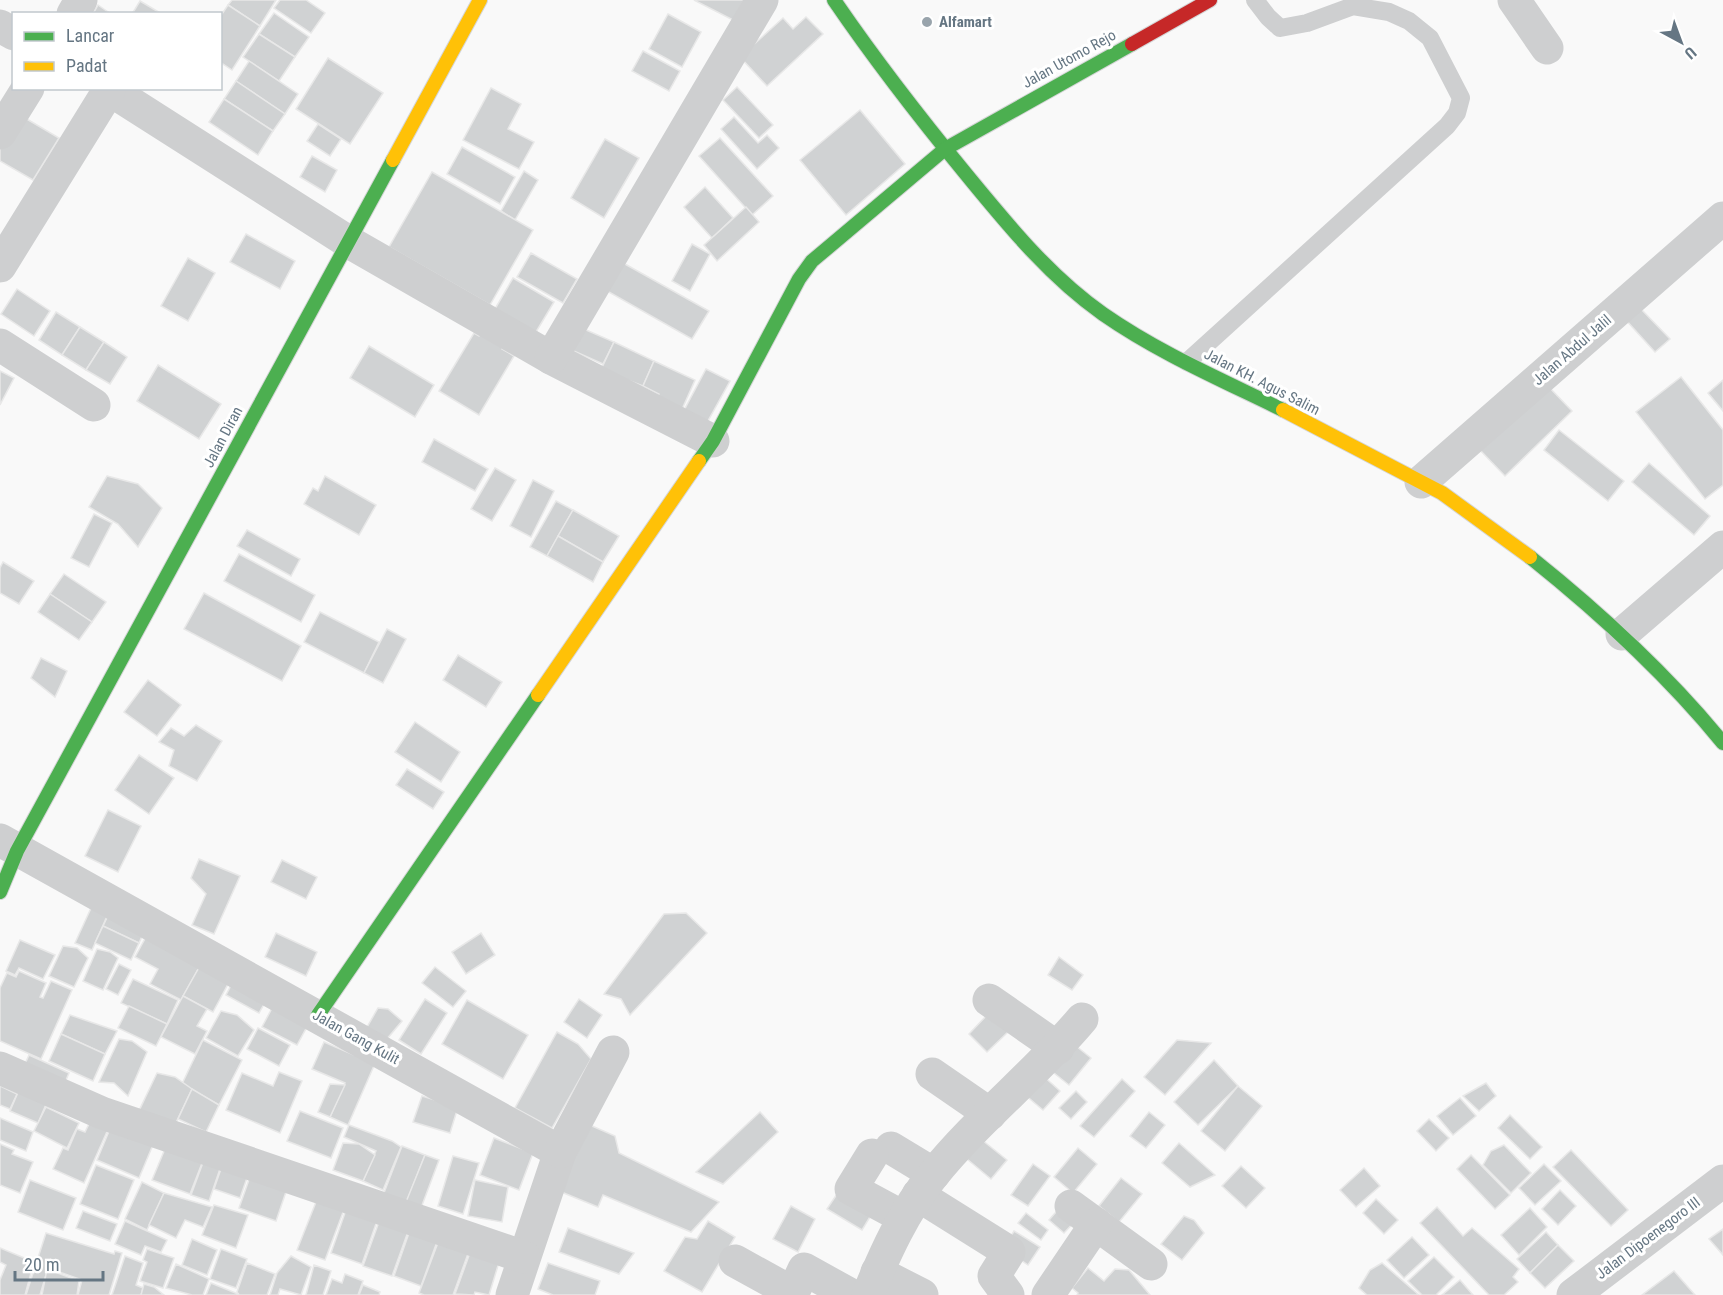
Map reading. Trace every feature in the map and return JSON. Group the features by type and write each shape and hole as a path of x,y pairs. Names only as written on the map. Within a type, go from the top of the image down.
{"street":[{"name":"Jalan Diran","path":"0,892 9,846 480,0"},
{"path":"551,358 762,0"},
{"name":"Jalan KH. Agus Salim","path":"834,0 859,38 945,149 1010,227 1061,280 1101,313 1187,362 1421,482 1480,517 1529,554 1622,634 1698,711 1723,743"},
{"path":"1514,0 1547,48"},
{"name":"Jalan Utomo Rejo","path":"318,1015 713,441 799,279 812,261 945,149 1206,1"},
{"path":"0,133 27,90"},
{"path":"0,266 107,90"},
{"path":"110,90 347,242 551,358 713,441"},
{"name":"Jalan Abdul Jalil","path":"1421,482 1723,218"},
{"path":"0,345 94,405"},
{"path":"1622,634 1723,547"},
{"name":"Jalan Gang Kulit","path":"9,846 318,1015 560,1152"},
{"path":"989,1000 1058,1048"},
{"path":"922,1295 872,1283 918,1196 990,1114 1058,1048 1082,1019"},
{"path":"512,1295 560,1152 613,1052"},
{"path":"0,1068 102,1113 525,1257"},
{"path":"932,1074 990,1114"},
{"path":"918,1196 851,1189 882,1152 918,1196 1009,1252 994,1276 1008,1295"},
{"name":"Jalan Dipoenegoro III","path":"1573,1295 1723,1180"},
{"path":"1048,1295 1083,1215 1151,1264"},
{"path":"735,1261 793,1293 804,1269 851,1295"}],"lane":[{"path":"1187,362 1447,126 1457,112 1461,98 1430,38 1409,21 1389,12 1353,6 1307,23 1280,28 1255,0"}],"building":[{"path":"232,0 276,0 260,26 228,5"},
{"path":"280,0 306,0 325,13 311,33 274,8"},
{"path":"694,0 744,0 733,20"},
{"path":"140,1 159,12 133,12"},
{"path":"98,5 108,12 94,12"},
{"path":"228,5 260,26 232,70 222,63 222,14"},
{"path":"274,13 309,37 295,57 259,34"},
{"path":"668,14 701,32 682,67 649,49"},
{"path":"806,17 823,34 767,86 740,57 783,18 793,29"},
{"path":"259,34 295,57 279,81 243,57"},
{"path":"643,51 680,71 669,91 632,71"},
{"path":"328,58 383,93 350,144 296,109"},
{"path":"249,61 298,94 285,114 236,81"},
{"path":"236,81 285,114 273,131 224,99"},
{"path":"737,87 773,125 759,138 723,100"},
{"path":"491,88 521,104 508,129 534,142 519,169 463,140"},
{"path":"224,99 273,131 258,155 209,122"},
{"path":"860,110 905,164 846,215 800,160"},
{"path":"20,115 59,138 33,180 0,161 0,148"},
{"path":"734,117 758,143 767,135 779,148 757,169 721,129"},
{"path":"318,124 341,139 330,156 307,141"},
{"path":"720,138 773,196 752,215 699,156"},
{"path":"605,139 639,158 604,218 571,198"},
{"path":"462,147 515,177 500,204 447,174"},
{"path":"312,156 337,170 325,192 300,177"},
{"path":"524,171 538,180 515,220 501,211"},
{"path":"432,172 533,230 490,305 389,247"},
{"path":"705,187 733,218 712,238 684,207"},
{"path":"746,207 759,222 717,261 704,245"},
{"path":"246,234 295,261 280,289 230,262"},
{"path":"692,244 710,254 690,291 672,281"},
{"path":"531,253 577,279 563,303 517,277"},
{"path":"188,258 215,273 188,321 161,306"},
{"path":"616,259 709,311 692,339 600,287"},
{"path":"513,278 554,302 533,337 492,314"},
{"path":"17,289 50,311 34,336 1,314"},
{"path":"1638,306 1670,339 1655,352 1625,319"},
{"path":"56,312 80,327 62,355 39,340"},
{"path":"485,326 508,339 502,349 514,356 479,415 439,391 474,333 479,336"},
{"path":"577,326 614,342 603,364 567,348"},
{"path":"80,327 104,342 86,370 62,355"},
{"path":"104,342 127,357 110,384 86,370"},
{"path":"614,342 654,361 643,386 630,381 598,376"},
{"path":"369,346 434,385 415,417 350,378"},
{"path":"654,361 695,380 679,416 654,405 659,394 643,386"},
{"path":"158,365 221,404 199,439 137,401"},
{"path":"706,369 730,381 704,428 681,416"},
{"path":"0,371 14,378 0,405"},
{"path":"1681,377 1723,430 1723,485 1705,499 1636,412"},
{"path":"1723,380 1723,411 1708,393"},
{"path":"1546,384 1572,411 1505,476 1478,448"},
{"path":"1559,430 1624,481 1608,501 1544,450"},
{"path":"434,439 488,469 475,491 422,462"},
{"path":"1649,463 1710,516 1694,535 1632,482"},
{"path":"495,468 516,480 492,521 471,509"},
{"path":"107,476 138,484 162,508 138,547 118,524 89,507"},
{"path":"325,476 376,505 359,535 304,504 313,488 318,491"},
{"path":"533,480 554,491 531,537 510,526"},
{"path":"556,501 573,510 547,556 530,547"},
{"path":"573,510 619,536 603,562 558,536"},
{"path":"94,514 112,523 89,567 71,558"},
{"path":"247,530 300,559 291,576 237,546"},
{"path":"558,536 603,562 593,582 547,556"},
{"path":"239,554 315,595 301,622 224,581"},
{"path":"3,562 34,581 19,604 0,593 0,568"},
{"path":"64,574 106,602 92,622 50,594"},
{"path":"204,593 301,646 282,681 184,629"},
{"path":"50,594 92,622 79,640 38,612"},
{"path":"320,612 379,642 364,673 304,642"},
{"path":"387,629 406,639 383,683 364,673"},
{"path":"458,655 502,682 486,707 443,680"},
{"path":"41,658 67,671 55,697 31,678"},
{"path":"148,680 181,705 157,736 124,712"},
{"path":"415,722 460,752 441,782 395,752"},
{"path":"196,725 222,741 197,781 169,766 174,750 159,742 171,728 184,736"},
{"path":"139,755 174,778 149,814 115,790"},
{"path":"407,769 444,792 433,809 396,785"},
{"path":"108,810 141,826 118,872 85,856"},
{"path":"199,859 240,876 214,934 192,925 206,894 191,878"},
{"path":"282,860 317,877 306,899 271,882"},
{"path":"113,905 148,923 139,943 103,926"},
{"path":"92,906 108,914 92,950 75,943"},
{"path":"686,913 707,933 630,1015 621,999 604,994 664,914"},
{"path":"103,926 139,943 131,960 95,943"},
{"path":"152,926 206,955 181,1000 150,984 158,969 135,957"},
{"path":"276,933 317,952 306,976 265,957"},
{"path":"481,933 495,955 466,974 452,952"},
{"path":"20,940 55,955 43,979 19,968 15,975 6,971"},
{"path":"63,946 77,948 88,958 74,987 49,976"},
{"path":"97,949 110,952 118,958 103,990 83,981"},
{"path":"206,955 235,971 213,1012 183,996"},
{"path":"1059,957 1083,975 1072,990 1048,975"},
{"path":"119,964 131,970 118,995 106,989"},
{"path":"435,967 466,991 453,1007 422,983"},
{"path":"19,971 46,983 40,997 43,998 51,981 72,990 41,1059 0,1041 0,988 7,973 16,977"},
{"path":"238,972 272,990 259,1013 226,995"},
{"path":"133,979 178,1000 167,1024 121,1003"},
{"path":"279,995 314,1014 297,1045 262,1027"},
{"path":"183,996 207,1009 197,1026 207,1031 195,1054 161,1037"},
{"path":"425,999 447,1013 421,1054 399,1040"},
{"path":"579,999 602,1015 587,1038 564,1022"},
{"path":"467,1000 528,1035 503,1079 442,1044"},
{"path":"129,1006 167,1024 156,1046 118,1028"},
{"path":"378,1008 388,1009 402,1021 386,1040 366,1029"},
{"path":"221,1011 237,1015 254,1030 238,1056 206,1038"},
{"path":"989,1013 1008,1032 987,1052 969,1034"},
{"path":"70,1015 117,1031 105,1054 61,1034"},
{"path":"258,1028 290,1045 279,1066 247,1049"},
{"path":"557,1032 578,1044 591,1059 552,1128 515,1108"},
{"path":"61,1034 105,1054 93,1081 49,1061"},
{"path":"119,1039 132,1041 147,1052 128,1096 114,1083 99,1082"},
{"path":"203,1040 242,1060 219,1105 182,1084"},
{"path":"1177,1040 1211,1043 1165,1095 1144,1077"},
{"path":"324,1042 354,1055 380,1052 348,1125 330,1117 345,1083 312,1069"},
{"path":"1071,1042 1091,1058 1069,1085 1049,1069"},
{"path":"29,1055 69,1073 61,1092 21,1073"},
{"path":"1214,1060 1238,1086 1198,1125 1174,1102"},
{"path":"279,1072 302,1081 280,1133 226,1110 242,1073 273,1086"},
{"path":"157,1073 175,1077 192,1089 172,1131 137,1115"},
{"path":"1041,1074 1060,1091 1043,1110 1024,1094"},
{"path":"1122,1079 1135,1091 1094,1137 1080,1126"},
{"path":"1486,1083 1496,1096 1479,1111 1463,1096"},
{"path":"330,1084 345,1085 330,1117 318,1112"},
{"path":"0,1086 17,1094 10,1109 0,1105"},
{"path":"1238,1086 1262,1106 1225,1151 1201,1131"},
{"path":"192,1089 219,1105 206,1132 178,1119"},
{"path":"19,1090 47,1102 38,1123 10,1111"},
{"path":"1076,1091 1087,1102 1071,1119 1059,1108"},
{"path":"422,1096 458,1107 450,1133 413,1122"},
{"path":"1460,1098 1476,1116 1453,1135 1437,1116"},
{"path":"46,1107 79,1123 67,1148 34,1131"},
{"path":"300,1111 343,1128 331,1158 287,1141"},
{"path":"760,1112 778,1132 723,1184 696,1172"},
{"path":"1149,1112 1165,1125 1146,1148 1130,1136"},
{"path":"1510,1115 1542,1147 1530,1159 1498,1128"},
{"path":"0,1118 33,1132 26,1151 0,1140"},
{"path":"92,1118 110,1125 84,1183 53,1169 63,1148 68,1150 77,1129 85,1132"},
{"path":"1429,1119 1449,1138 1436,1151 1417,1131"},
{"path":"583,1122 615,1136 619,1153 719,1202 691,1232 603,1195 598,1207 554,1189"},
{"path":"112,1124 155,1140 139,1178 97,1160"},
{"path":"349,1125 392,1141 401,1147 383,1190 363,1181 376,1151 344,1137"},
{"path":"494,1138 533,1153 519,1190 480,1175"},
{"path":"982,1140 1007,1160 991,1179 967,1159"},
{"path":"343,1143 359,1144 375,1155 363,1181 333,1170"},
{"path":"1179,1143 1215,1175 1190,1187 1162,1163"},
{"path":"0,1144 14,1150 12,1154 33,1162 20,1193 0,1185"},
{"path":"167,1144 204,1158 190,1194 152,1180"},
{"path":"1504,1145 1531,1173 1511,1193 1483,1165 1491,1151"},
{"path":"402,1146 425,1155 405,1206 382,1198"},
{"path":"1078,1148 1097,1164 1073,1193 1054,1177"},
{"path":"1571,1150 1628,1210 1611,1226 1553,1167"},
{"path":"425,1155 439,1160 421,1208 406,1202"},
{"path":"1471,1155 1510,1195 1495,1209 1457,1169"},
{"path":"453,1156 479,1163 463,1214 438,1206"},
{"path":"205,1157 222,1163 209,1201 191,1195"},
{"path":"223,1163 249,1172 240,1198 214,1189"},
{"path":"1033,1164 1050,1176 1028,1206 1011,1195"},
{"path":"1544,1164 1561,1181 1535,1205 1519,1188"},
{"path":"96,1165 134,1180 118,1219 80,1204"},
{"path":"1241,1166 1265,1188 1246,1208 1222,1186"},
{"path":"1364,1168 1380,1186 1356,1207 1340,1190"},
{"path":"251,1174 288,1186 276,1221 239,1208"},
{"path":"1121,1178 1142,1194 1119,1222 1099,1206"},
{"path":"30,1180 76,1198 63,1230 18,1212"},
{"path":"475,1180 508,1187 502,1222 468,1216"},
{"path":"142,1182 164,1193 147,1230 125,1219"},
{"path":"1560,1190 1576,1206 1558,1225 1542,1209"},
{"path":"839,1191 873,1212 862,1230 827,1209"},
{"path":"164,1193 212,1207 203,1227 185,1220 176,1238 149,1225"},
{"path":"318,1197 345,1207 325,1260 297,1250"},
{"path":"1376,1199 1398,1220 1384,1234 1363,1213"},
{"path":"1063,1204 1078,1218 1064,1233 1049,1220"},
{"path":"214,1205 248,1215 236,1248 202,1235"},
{"path":"791,1206 815,1219 798,1252 773,1239"},
{"path":"347,1207 378,1218 362,1264 331,1253"},
{"path":"1437,1207 1463,1236 1472,1228 1519,1269 1513,1277 1518,1282 1504,1295 1489,1295 1420,1223"},
{"path":"1530,1208 1547,1227 1519,1255 1501,1235"},
{"path":"83,1211 117,1224 110,1241 76,1228"},
{"path":"1026,1213 1048,1230 1041,1240 1018,1223"},
{"path":"1184,1216 1194,1220 1204,1233 1182,1260 1161,1244"},
{"path":"380,1219 409,1229 392,1276 363,1266"},
{"path":"125,1221 167,1240 161,1252 145,1246 141,1255 115,1244"},
{"path":"708,1221 735,1237 702,1292 664,1271 685,1237 697,1239"},
{"path":"568,1228 634,1253 619,1274 559,1252"},
{"path":"1723,1229 1723,1255 1709,1239"},
{"path":"410,1230 438,1239 421,1286 394,1276"},
{"path":"1014,1231 1040,1247 1028,1265 1012,1254 1006,1244"},
{"path":"1546,1232 1558,1245 1530,1273 1517,1259"},
{"path":"46,1233 114,1254 115,1251 122,1253 109,1295 78,1295 82,1280 48,1268 40,1295 26,1295"},
{"path":"1412,1237 1429,1255 1404,1278 1387,1260"},
{"path":"192,1239 217,1250 207,1275 182,1265"},
{"path":"439,1240 469,1251 453,1295 424,1295 419,1293"},
{"path":"1558,1245 1574,1261 1545,1288 1530,1273"},
{"path":"0,1248 34,1262 25,1295 0,1295 0,1280 6,1265 0,1262"},
{"path":"147,1249 174,1258 163,1288 140,1281 147,1262 143,1260"},
{"path":"221,1249 247,1259 236,1288 210,1279"},
{"path":"471,1250 500,1259 489,1295 475,1292 474,1295 455,1294"},
{"path":"125,1256 143,1263 136,1285 143,1288 141,1295 112,1295"},
{"path":"291,1256 311,1267 301,1295 280,1289 278,1295 270,1295 277,1273"},
{"path":"1434,1257 1454,1277 1436,1295 1422,1295 1408,1281"},
{"path":"247,1263 275,1274 267,1295 239,1295 237,1292"},
{"path":"548,1263 600,1281 595,1295 553,1295 538,1289"},
{"path":"1382,1263 1419,1295 1367,1295 1359,1288 1370,1270"},
{"path":"176,1264 209,1279 203,1295 192,1295 166,1288"},
{"path":"314,1265 331,1271 323,1295 306,1295"},
{"path":"1088,1268 1104,1281 1115,1269 1129,1270 1150,1295 1077,1295 1078,1293 1072,1288"},
{"path":"47,1269 79,1281 77,1295 42,1295"},
{"path":"1674,1271 1695,1295 1642,1295"},
{"path":"345,1274 363,1281 358,1295 326,1295 332,1279 342,1283"},
{"path":"1460,1280 1473,1295 1442,1295"},
{"path":"211,1283 238,1294 206,1295"},
{"path":"144,1284 154,1287 164,1295 141,1295"},
{"path":"363,1285 380,1292 379,1295 359,1295"}],"traffic: fast":[{"path":"834,0 882,67 949,153 1014,231 1065,283 1103,314 1146,341 1283,410"},
{"path":"699,461 713,441 799,279 812,261 945,149 1132,44"},
{"path":"0,892 17,851 393,160"},
{"path":"1530,557 1582,600 1655,668 1723,743"},
{"path":"318,1015 538,695"}],"traffic: slow":[{"path":"393,160 480,0"},
{"path":"1283,410 1442,493 1530,557"},
{"path":"538,695 699,461"}],"traffic: jam":[{"path":"1132,44 1210,0"}],"place":[{"name":"Alfamart","path":"927,22"}]}
